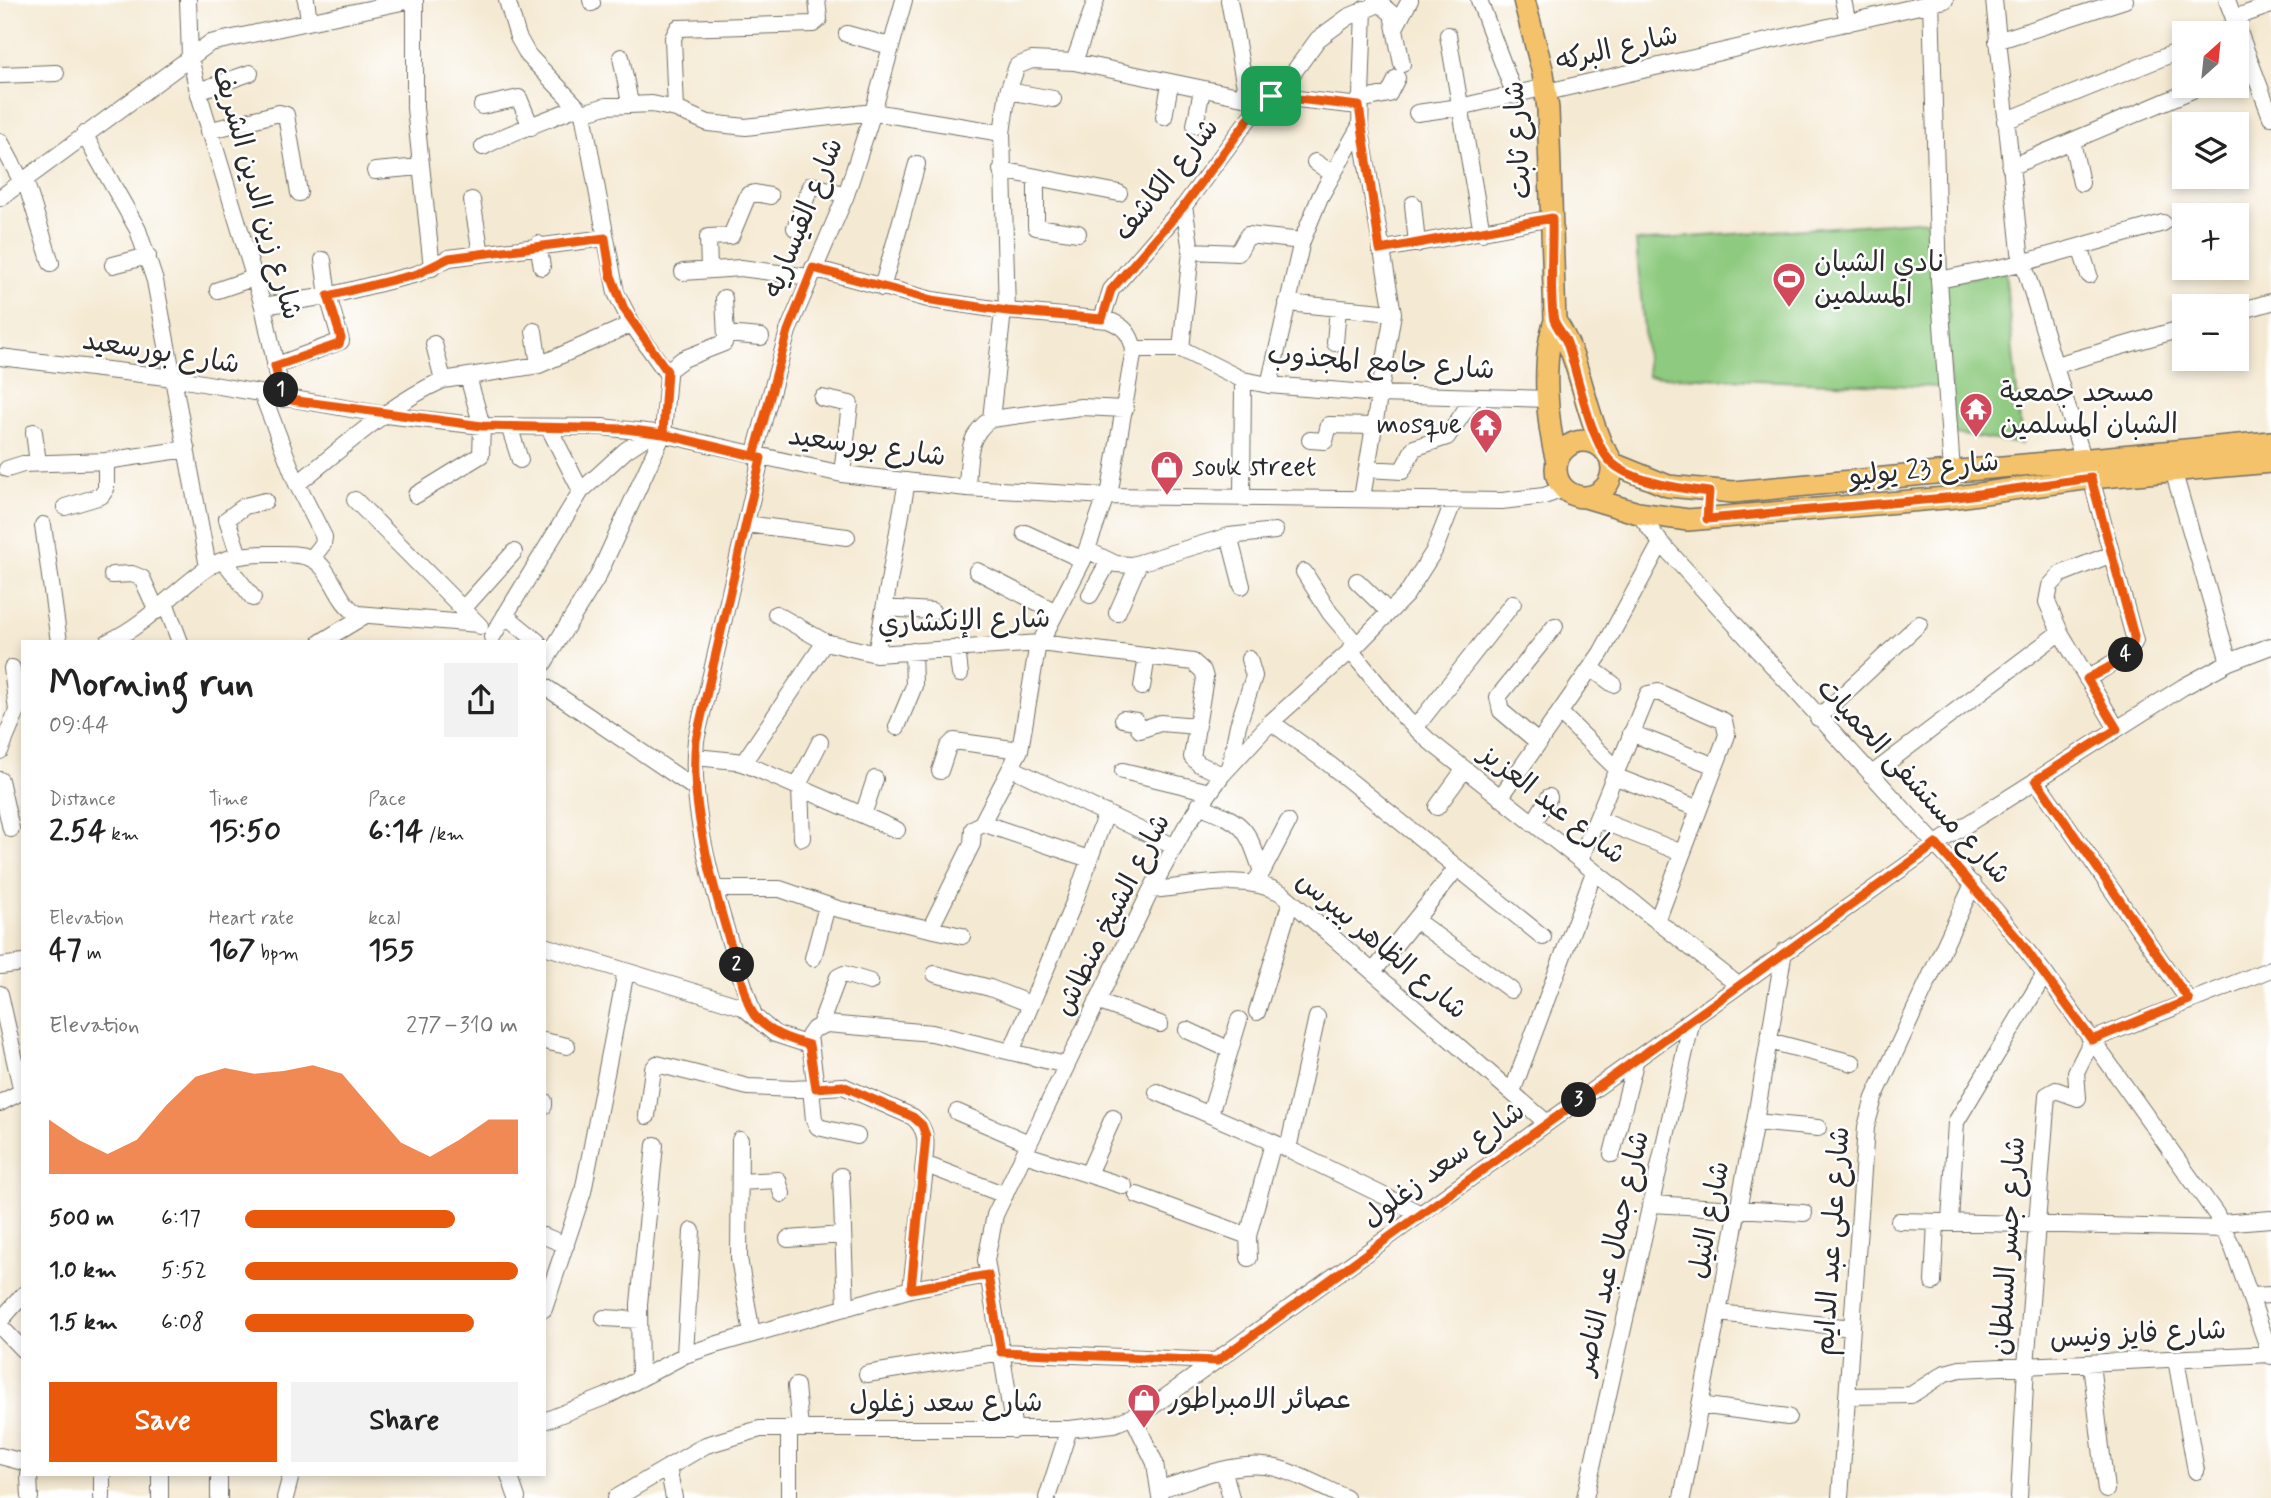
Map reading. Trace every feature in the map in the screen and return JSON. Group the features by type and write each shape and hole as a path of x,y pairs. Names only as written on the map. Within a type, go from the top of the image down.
{"main road":[{"name":"شارع ثابت","path":"1524,0 1546,90 1555,321 1549,344 1548,399 1557,462"},
{"name":"شارع ثابت","path":"1555,321 1567,341 1588,413 1607,456"},
{"path":"1580,442 1589,442 1607,456 1606,486 1585,497 1564,489 1557,477 1557,462 1565,449 1580,442"},
{"name":"شارع 23 يوليو","path":"1607,456 1648,480 1709,492 2271,442"},
{"name":"شارع 23 يوليو","path":"1585,497 1638,513 1688,520 1957,497 2091,478 2271,462"},
{"path":"1638,513 1648,480"},
{"path":"1707,519 1709,492"}],"street":[{"name":"شارع زين الدين الشريف","path":"188,0 190,57 198,91 263,306 283,399"},
{"path":"306,0 309,19"},
{"path":"0,198 190,57 221,39 309,19 350,6 413,0 414,90 432,268"},
{"path":"507,0 518,37 528,55 580,110 616,293 632,324 667,371"},
{"path":"676,109 673,38 678,29 813,24 819,19 817,0"},
{"name":"شارع القيساريه","path":"753,1013 715,889 696,789 695,757 746,524 757,457 788,331 846,195 873,112 904,0"},
{"path":"1074,62 1096,0"},
{"path":"1229,0 1260,98"},
{"path":"1396,26 1410,0"},
{"path":"1479,0 1515,96"},
{"path":"1843,0 1848,23"},
{"path":"1994,0 2022,263 2083,458"},
{"path":"1997,41 2125,0"},
{"path":"2227,0 2235,21 2271,5"},
{"path":"1936,1 1938,280 1952,472"},
{"name":"شارع البركه","path":"1417,113 1546,90 1936,1"},
{"path":"991,419 1005,311 1002,133 1012,73 1024,62 1074,62 1202,90 1260,98 1359,103 1389,94 1400,71 1396,26 1392,14 1373,4 1359,103 1360,126 1393,313 1362,498"},
{"name":"شارع الكاشف","path":"1102,319 1111,290 1184,206 1260,98 1282,88 1318,38 1373,4"},
{"path":"847,34 890,46"},
{"path":"1448,35 1482,233"},
{"path":"2005,121 2172,54"},
{"path":"621,57 630,103"},
{"path":"0,75 56,73"},
{"path":"198,91 250,73"},
{"path":"2264,79 2271,117"},
{"path":"1164,117 1170,84"},
{"path":"1195,125 1202,90"},
{"path":"1008,91 1053,99"},
{"path":"482,106 519,98 531,127"},
{"path":"2010,167 2174,98"},
{"path":"483,147 513,131 580,110 630,103 676,109 708,123 746,127 873,112 1002,133"},
{"path":"208,131 279,113 286,115 299,193"},
{"path":"1269,385 1302,241 1333,174 1360,126"},
{"path":"84,134 122,198 148,256 174,378 208,567"},
{"path":"0,141 23,181 51,262"},
{"path":"2073,141 2081,183"},
{"path":"1315,162 1333,174"},
{"path":"882,288 917,164"},
{"path":"375,171 421,167"},
{"path":"1001,170 1119,193"},
{"path":"1036,177 1036,227 1078,233"},
{"path":"795,228 811,185 846,195"},
{"path":"709,269 708,237 731,236 751,193 770,196"},
{"path":"472,200 481,254"},
{"path":"1413,204 1417,244"},
{"path":"1181,349 1191,251 1184,206"},
{"path":"1380,250 1552,218"},
{"path":"1938,280 2022,263 2163,223"},
{"path":"1191,251 1236,253 1248,235 1302,241"},
{"path":"263,306 328,296 432,268 449,258 538,244 605,238"},
{"path":"538,244 542,267"},
{"path":"2080,247 2089,275"},
{"path":"113,265 148,256"},
{"path":"275,366 339,344 341,338 328,296 323,260"},
{"path":"683,272 741,268 811,272 915,297 1005,311 1102,319 1121,325 1130,336 1134,349 1108,496 1085,555 1035,655 1020,750 982,823 973,829 972,844 930,929"},
{"path":"218,290 253,278"},
{"path":"547,655 598,576 657,433 667,371 683,359 724,343 724,298"},
{"path":"2249,308 2271,302"},
{"path":"1287,303 1393,313"},
{"path":"1335,343 1338,308"},
{"path":"297,484 385,415 443,380 539,365 632,324"},
{"path":"534,331 539,365"},
{"path":"2056,365 2172,331"},
{"path":"726,334 761,337"},
{"path":"434,344 443,380"},
{"name":"شارع جامع المجذوب","path":"1134,349 1181,349 1243,380 1269,385 1378,394 1548,399"},
{"name":"شارع بورسعيد","path":"1,355 174,378 263,396 385,415 482,426 602,427 657,433 842,474 967,488 1108,496 1454,500 1521,500 1564,489"},
{"path":"416,495 478,459 483,446 482,426 468,377"},
{"path":"1242,497 1243,380"},
{"path":"263,396 297,484 324,537 323,544 312,558"},
{"path":"1367,469 1402,471 1414,448 1447,437 1474,397"},
{"path":"822,398 849,404 842,474"},
{"path":"967,488 971,440 980,427 991,419 1081,407 1125,409"},
{"path":"1310,440 1325,440 1329,425 1373,426"},
{"path":"509,426 520,460"},
{"path":"549,428 581,491"},
{"path":"34,432 38,463"},
{"path":"355,500 495,640 505,615 581,491 610,462 657,433"},
{"path":"7,469 38,463 106,461 187,449"},
{"path":"65,507 102,496 106,489 106,461"},
{"path":"2173,470 2230,662"},
{"path":"2087,679 2127,654 2134,646 2134,636 2091,478"},
{"path":"876,654 907,481"},
{"path":"253,598 232,559 228,518 245,506 265,500"},
{"name":"شارع الشيخ منطاش","path":"1014,1430 986,1260 990,1230 1026,1148 1151,890 1199,805 1271,722 1354,648 1422,574 1454,500"},
{"name":"شارع مستشفى الحميات","path":"1638,513 1661,543 1818,718 1972,884 2045,974 2223,1226 2271,1355"},
{"path":"746,524 847,537"},
{"path":"43,525 60,640"},
{"path":"1025,533 1085,555 1124,565 1139,564 1229,536 1275,531"},
{"path":"1229,536 1242,586"},
{"path":"1500,798 1618,626 1661,543"},
{"path":"463,609 514,552"},
{"path":"111,640 162,608 208,567 232,559 276,554 312,558 320,564 347,607 364,616 478,624"},
{"path":"2112,554 2054,579 2047,602 2060,632 2117,729"},
{"path":"1090,595 1109,561"},
{"path":"1117,613 1139,564"},
{"path":"977,571 1056,612"},
{"name":"شارع عبد العزيز","path":"1304,572 1329,613 1415,728 1464,770 1738,985"},
{"path":"112,575 131,574 142,578 179,640"},
{"path":"1357,581 1389,611"},
{"path":"1415,728 1513,603"},
{"path":"885,608 932,611"},
{"name":"شارع الإنكشاري","path":"776,614 825,642 876,654 1040,643 1193,662 1203,671 1205,678 1192,757 1199,764 1226,771"},
{"path":"505,615 536,640"},
{"path":"332,639 364,616"},
{"path":"1818,718 1919,624"},
{"path":"1539,743 1501,710 1498,698 1555,625"},
{"path":"1871,775 2060,632"},
{"path":"751,772 825,642"},
{"name":"شارع سعد زغلول","path":"616,1498 668,1467 732,1435 760,1429 1069,1429 1114,1424 1133,1418 1217,1361 1936,844 2183,687 2230,662 2271,646"},
{"path":"957,648 960,674"},
{"path":"897,727 914,686 913,651"},
{"path":"1142,687 1147,656"},
{"path":"1226,771 1254,676 1249,659"},
{"path":"0,751 17,710 12,668"},
{"path":"1591,668 1613,684"},
{"path":"1580,860 1646,697 1655,691 1720,718 1728,730 1657,921"},
{"path":"547,694 605,724 696,789"},
{"path":"1560,713 1615,773 1699,808"},
{"path":"1123,719 1136,721 1140,730 1160,723 1198,726"},
{"path":"1271,722 1329,764 1543,937"},
{"path":"1631,733 1715,766"},
{"path":"940,771 948,747 954,741 1020,750"},
{"path":"802,838 798,787 820,742"},
{"path":"695,757 798,787 897,830"},
{"path":"1012,768 1174,846"},
{"path":"1437,807 1464,770"},
{"path":"1124,771 1210,792"},
{"path":"863,815 875,779"},
{"path":"0,780 11,829"},
{"path":"2036,780 2189,1000"},
{"path":"1534,824 1549,797"},
{"path":"1199,805 1242,826 1251,840 1258,877"},
{"path":"1011,1052 1106,813"},
{"path":"1597,819 1682,853"},
{"path":"1258,877 1289,822"},
{"path":"982,823 1089,859"},
{"path":"1373,972 1457,867"},
{"path":"1511,1092 1594,872"},
{"name":"شارع الظاهر بيبرس","path":"1151,890 1258,877 1291,901 1547,1123"},
{"name":"شارع على عبد الدايم","path":"1840,1498 1863,1142 1869,1112 1972,884"},
{"path":"715,889 780,888 827,906 962,936"},
{"path":"1257,1012 1291,901"},
{"path":"813,958 827,906"},
{"path":"1415,920 1511,990"},
{"path":"546,947 753,1013 775,1034 809,1045"},
{"name":"شارع النيل","path":"1682,1498 1755,1122 1784,951"},
{"path":"0,966 21,962"},
{"path":"2092,1040 2271,969"},
{"path":"546,1303 566,1245 593,1149 626,971"},
{"path":"857,1136 817,1127 814,1120 809,1036 820,1025 838,976 844,974 870,982"},
{"path":"935,974 990,988 1030,1004"},
{"path":"1933,1282 1956,1122 2045,974"},
{"path":"0,994 21,1088"},
{"path":"1097,1001 1160,1024"},
{"path":"1249,1258 1248,1236 1281,1146 1317,1017"},
{"path":"1210,1114 1239,1020"},
{"name":"شارع جمال عبد الناصر","path":"1585,1498 1692,1020"},
{"path":"820,1025 932,1033 1066,1065"},
{"path":"1187,1030 1230,1050"},
{"name":"شارع جسر السلطان","path":"2019,1498 2025,1366 2047,1094 2056,1090 2078,1098 2076,1072 2092,1040"},
{"path":"546,1041 568,1046"},
{"path":"1769,1041 1853,1063"},
{"path":"1612,1154 1636,1059"},
{"path":"647,1116 653,1069 657,1064 722,1083 748,1087 843,1086 913,1117 922,1125 926,1136 911,1289"},
{"path":"0,1103 21,1092"},
{"path":"1157,1092 1281,1146 1421,1214"},
{"path":"957,1112 1026,1148 1248,1236"},
{"path":"1088,1174 1113,1118"},
{"path":"1755,1122 1818,1128"},
{"path":"740,1140 739,1258 752,1334"},
{"path":"640,1379 639,1320 654,1145"},
{"path":"923,1171 932,1167 1005,1195"},
{"path":"841,1176 846,1308"},
{"path":"740,1182 778,1180 782,1194"},
{"path":"1652,1204 1804,1213"},
{"path":"1899,1221 2223,1226 2271,1219"},
{"path":"685,1355 692,1231"},
{"path":"788,1240 842,1235"},
{"path":"546,1237 566,1245"},
{"path":"546,1419 640,1379 685,1355 911,1289 988,1275"},
{"path":"2250,1296 2271,1295"},
{"path":"21,1298 0,1324 21,1348"},
{"path":"1718,1312 1852,1328"},
{"path":"604,1318 639,1320"},
{"path":"867,1374 1001,1352 1217,1361"},
{"name":"شارع فايز ونيس","path":"1847,1396 1911,1395 1952,1370 2271,1355"},
{"path":"2176,1359 2196,1471"},
{"path":"2091,1363 2106,1490"},
{"path":"789,1498 796,1386"},
{"path":"1700,1405 1788,1417"},
{"path":"1133,1418 1155,1463 1160,1493 1224,1471 1259,1465 1276,1468 1346,1498"},
{"path":"1047,1498 1069,1429"},
{"path":"0,1456 21,1461"},
{"path":"668,1467 674,1498"},
{"path":"1224,1471 1231,1498"},
{"path":"29,1476 30,1498"},
{"path":"102,1476 102,1498"},
{"path":"160,1476 160,1498"},
{"path":"219,1476 219,1498"},
{"path":"285,1498 291,1476"},
{"path":"509,1476 517,1498"}],"green space":[{"name":"نادي الشبان المسلمين","path":"1929,220 1940,387 1648,376 1636,241"},
{"path":"2005,271 2022,444 1954,434 1944,283"}],"place":[{"name":"نادي الشبان المسلمين","path":"1789,309"},
{"name":"مسجد جمعية الشبان المسلمين","path":"1976,439"},
{"name":"mosque","path":"1486,455"},
{"name":"souk street","path":"1167,497"},
{"name":"عصائر الامبراطور","path":"1144,1430"}],"route":[{"path":"1271,96 1262,101 1184,206 1111,290 1102,319 1007,311 932,300 813,268 788,331 754,456 663,434 626,429 482,426 385,415 283,399 275,366 339,344 341,338 328,296 417,274 449,258 538,244 605,238 616,293 632,324 667,371 663,434 761,458 696,740 694,768 704,836 729,940 753,1013 775,1034 809,1045 816,1088 843,1086 913,1117 922,1125 926,1136 911,1289 988,1275 1001,1352 1217,1361 1936,844 1996,911 2092,1040 2189,1000 2036,780 2117,729 2087,679 2131,651 2135,641 2091,478 1957,497 1707,519 1709,492 1648,480 1611,463 1604,450 1588,413 1567,341 1555,321 1552,218 1380,250 1359,106 1271,96"}]}
